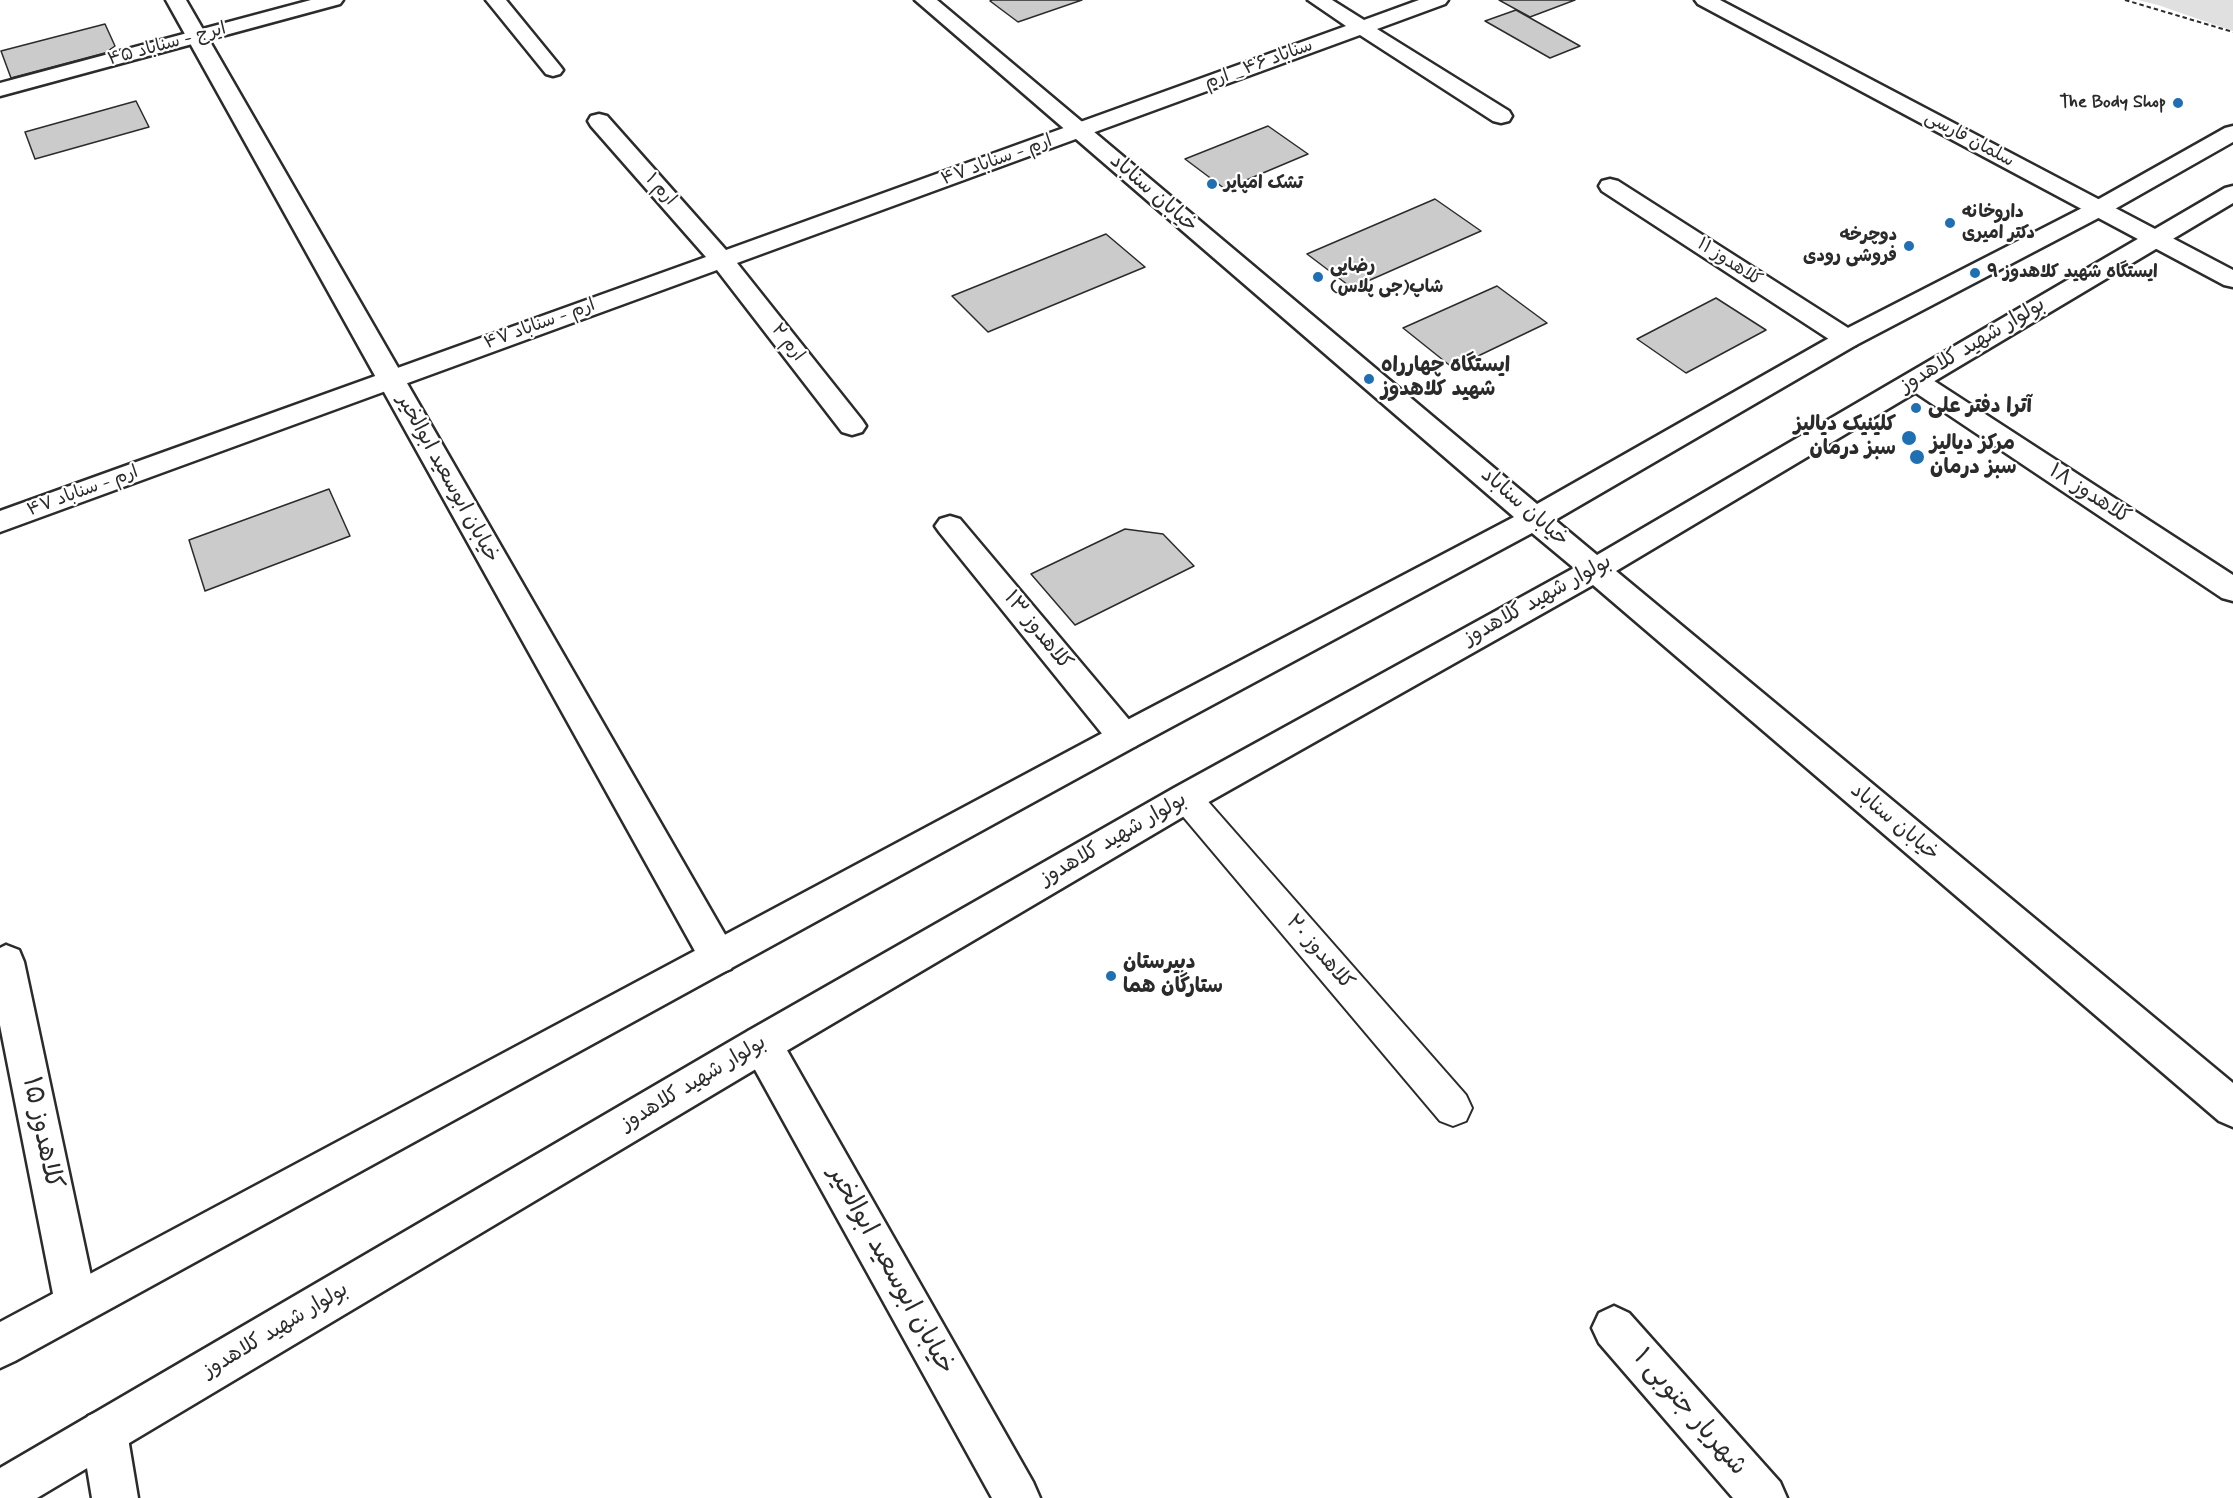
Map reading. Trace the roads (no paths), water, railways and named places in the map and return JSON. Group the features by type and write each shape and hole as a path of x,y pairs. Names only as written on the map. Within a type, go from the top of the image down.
{"street":[{"name":"خیابان ابوسعید ابوالخیر","path":"176,0 718,957"},
{"name":"ایرج - سناباد ۴۵","path":"0,90 333,0"},
{"path":"496,0 554,70"},
{"name":"خیابان سناباد","path":"925,0 1536,518 1594,570 2233,1108"},
{"path":"1318,0 1501,116"},
{"name":"سناباد ۴۶_ ارم","path":"1081,131 1438,0"},
{"name":"سلمان فارسی","path":"1705,0 2233,280"},
{"name":"ارم ۱","path":"598,121 722,259"},
{"name":"ارم - سناباد ۴۷","path":"0,522 1081,131"},
{"path":"0,1347 1124,737 1536,518 1847,339 2098,209 2233,133"},
{"name":"کلاهدوز ۱۱","path":"1610,186 1847,339"},
{"name":"بولوار شهید کلاهدوز","path":"0,1494 762,1044 1186,798 1594,570 2233,193"},
{"name":"ارم ۲","path":"722,259 852,426"},
{"name":"کلاهدوز ۱۸","path":"1916,381 2233,590"},
{"name":"کلاهدوز ۱۳","path":"950,526 1124,737"},
{"name":"کلاهدوز ۱۵","path":"6,962 76,1304"},
{"name":"خیابان ابوسعید ابوالخیر","path":"762,1044 1017,1498"},
{"name":"شهریار جنوبی ۱","path":"1614,1328 1764,1498"},
{"path":"104,1432 116,1498"}],"lane":[{"name":"کلاهدوز ۲۰","path":"1186,798 1453,1108"}],"place":[{"name":"The Body Shop","path":"2178,103"},
{"name":"تشک امپایر","path":"1212,184"},
{"name":"داروخانه دکتر امیرى","path":"1950,223"},
{"name":"دوچرخه فروشی رودی","path":"1909,246"},
{"name":"ایستگاه شهید کلاهدوز ۹","path":"1975,273"},
{"name":"رضایی شاپ(جی پلاس)","path":"1318,277"},
{"name":"ایستگاه چهارراه شهید کلاهدوز","path":"1369,379"},
{"name":"آترا دفتر علی","path":"1916,408"},
{"name":"کلینیک دیالیز سبز درمان","path":"1909,438"},
{"name":"مرکز دیالیز سبز درمان","path":"1917,457"},
{"name":"دبیرستان ستارگان هما","path":"1111,976"}]}
